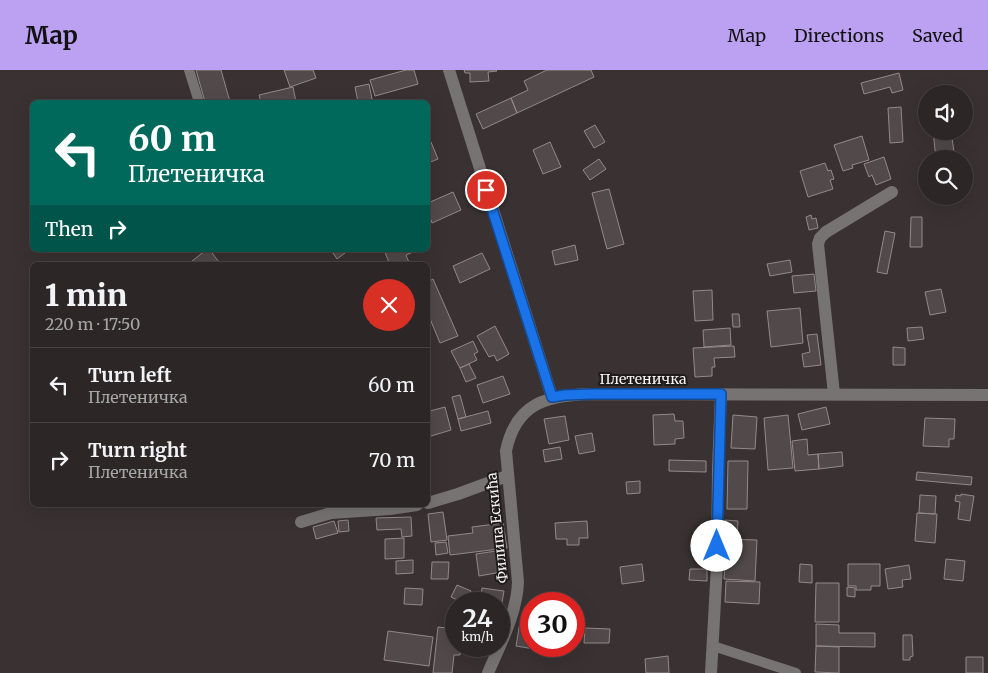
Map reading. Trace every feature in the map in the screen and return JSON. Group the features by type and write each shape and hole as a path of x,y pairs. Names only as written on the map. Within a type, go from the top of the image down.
{"street":[{"path":"449,70 552,397"},
{"path":"834,394 818,244 820,238 826,232 892,192"},
{"name":"Плетеничка","path":"552,397 592,394 988,395"},
{"path":"711,673 717,565 721,394"},
{"name":"Филипа Ескића","path":"488,673 512,614 518,593 506,451 512,429 518,420 530,409 552,397"},
{"path":"430,502 507,476"},
{"path":"301,522 331,513 404,507"}],"lane":[{"path":"189,70 198,100"},
{"path":"713,646 796,673"}],"building":[{"path":"196,70 221,70 229,100 204,100"},
{"path":"284,70 313,70 316,78 290,87"},
{"path":"406,70 414,70 418,84 375,96 370,80"},
{"path":"464,70 497,71 488,72 489,81 470,82 470,73 465,73"},
{"path":"547,70 591,70 594,77 517,113 511,98 528,90 524,81"},
{"path":"899,73 903,90 892,93 890,87 864,94 861,83"},
{"path":"369,84 372,99 358,100 355,87"},
{"path":"293,87 296,100 260,100 259,95"},
{"path":"511,98 517,113 483,129 476,114"},
{"path":"901,107 903,142 890,143 888,108"},
{"path":"595,125 605,142 594,148 584,131"},
{"path":"862,136 869,160 852,165 853,168 843,171 834,145"},
{"path":"934,140 952,140 954,150 935,150"},
{"path":"550,142 561,167 543,174 533,150"},
{"path":"430,143 438,159 430,162"},
{"path":"884,157 891,179 876,185 872,175 869,177 864,164"},
{"path":"599,159 606,169 590,180 583,170"},
{"path":"825,163 828,171 831,170 834,179 830,180 833,189 808,197 800,171"},
{"path":"609,189 624,244 607,249 592,193"},
{"path":"453,192 461,210 432,223 430,202"},
{"path":"811,215 812,219 816,218 818,228 809,230 806,217"},
{"path":"911,217 922,217 922,247 910,247"},
{"path":"885,231 895,233 887,274 877,272"},
{"path":"575,245 578,260 555,265 552,251"},
{"path":"203,252 211,252 219,262 192,262"},
{"path":"332,252 346,252 337,259"},
{"path":"385,252 413,252 406,255 409,262 389,262"},
{"path":"482,253 490,269 460,283 453,266"},
{"path":"790,260 792,272 770,276 767,264"},
{"path":"814,274 816,291 794,293 792,276"},
{"path":"433,279 458,336 440,343 430,319 430,281"},
{"path":"941,289 946,312 930,315 925,292"},
{"path":"712,290 713,320 695,321 693,291"},
{"path":"800,308 803,343 771,347 767,311"},
{"path":"732,314 739,314 740,327 733,327"},
{"path":"495,326 509,354 497,361 494,355 489,357 477,336"},
{"path":"922,327 924,339 908,341 907,328"},
{"path":"730,328 731,345 704,347 703,330"},
{"path":"817,334 821,365 804,367 802,354 810,352 807,335"},
{"path":"473,341 478,352 474,354 477,360 460,368 451,351"},
{"path":"734,346 735,357 714,358 715,367 712,367 712,376 695,377 693,348"},
{"path":"893,347 905,348 905,365 893,365"},
{"path":"469,364 476,378 466,382 460,368"},
{"path":"503,376 510,394 483,403 477,385"},
{"path":"460,395 466,417 458,419 452,397"},
{"path":"445,407 451,430 430,436 430,411"},
{"path":"826,407 830,424 802,430 798,414"},
{"path":"488,411 491,423 461,431 458,419"},
{"path":"674,414 675,421 683,421 684,438 675,439 675,444 654,445 653,415"},
{"path":"733,415 757,417 755,449 731,448"},
{"path":"788,415 793,468 768,470 764,418"},
{"path":"565,416 569,440 549,444 544,419"},
{"path":"925,418 955,419 954,439 949,439 949,447 923,446"},
{"path":"592,433 595,451 579,454 575,436"},
{"path":"807,439 808,455 818,454 819,469 795,471 792,441"},
{"path":"560,447 562,459 545,462 543,450"},
{"path":"842,452 843,466 819,469 818,454"},
{"path":"669,460 706,461 706,472 669,471"},
{"path":"728,461 748,461 747,509 727,509"},
{"path":"917,472 972,477 971,485 916,480"},
{"path":"640,481 640,493 627,494 626,482"},
{"path":"961,494 974,496 970,521 958,519 960,502 955,501 956,495 961,496"},
{"path":"920,495 936,496 935,514 919,513"},
{"path":"443,512 447,540 431,542 428,514"},
{"path":"917,513 937,514 935,543 915,541"},
{"path":"411,517 412,536 402,537 401,529 377,530 376,518"},
{"path":"348,520 349,531 339,532 338,521"},
{"path":"725,520 738,521 737,539 724,538"},
{"path":"334,521 338,533 316,539 313,527"},
{"path":"587,521 588,538 579,538 579,545 567,545 567,539 556,539 555,523"},
{"path":"503,523 507,548 450,555 448,536 473,533 472,527"},
{"path":"404,538 404,558 385,559 385,539"},
{"path":"726,539 757,540 755,581 724,579"},
{"path":"446,542 448,553 436,555 435,543"},
{"path":"503,550 507,571 479,576 476,554"},
{"path":"946,559 965,561 963,581 944,579"},
{"path":"413,560 413,573 396,574 396,561"},
{"path":"432,562 449,562 448,579 431,579"},
{"path":"642,564 644,581 622,584 620,567"},
{"path":"800,564 812,565 812,583 799,582"},
{"path":"848,564 880,564 880,586 871,586 871,590 856,590 856,586 848,586"},
{"path":"909,565 911,579 902,580 903,587 888,589 885,569"},
{"path":"690,569 707,569 707,581 689,580"},
{"path":"726,581 760,582 759,604 725,602"},
{"path":"816,583 839,583 839,622 815,622"},
{"path":"457,585 471,591 471,592 454,592"},
{"path":"847,587 855,588 855,597 847,596"},
{"path":"405,588 423,589 422,605 404,604"},
{"path":"482,588 504,591 504,592 482,592"},
{"path":"520,622 520,647 516,646"},
{"path":"816,624 839,625 839,633 875,633 875,647 816,646"},
{"path":"438,627 445,628 445,657 454,657 452,673 433,673"},
{"path":"585,628 610,629 609,643 585,643"},
{"path":"388,631 433,637 429,666 384,660"},
{"path":"903,635 912,635 913,656 910,657 910,660 903,660"},
{"path":"816,646 839,647 839,673 815,672"},
{"path":"668,656 669,673 646,673 645,659"},
{"path":"966,657 983,657 983,673 966,673"}],"route":[{"path":"486,190 552,397 592,394 721,394 717,546"}]}
